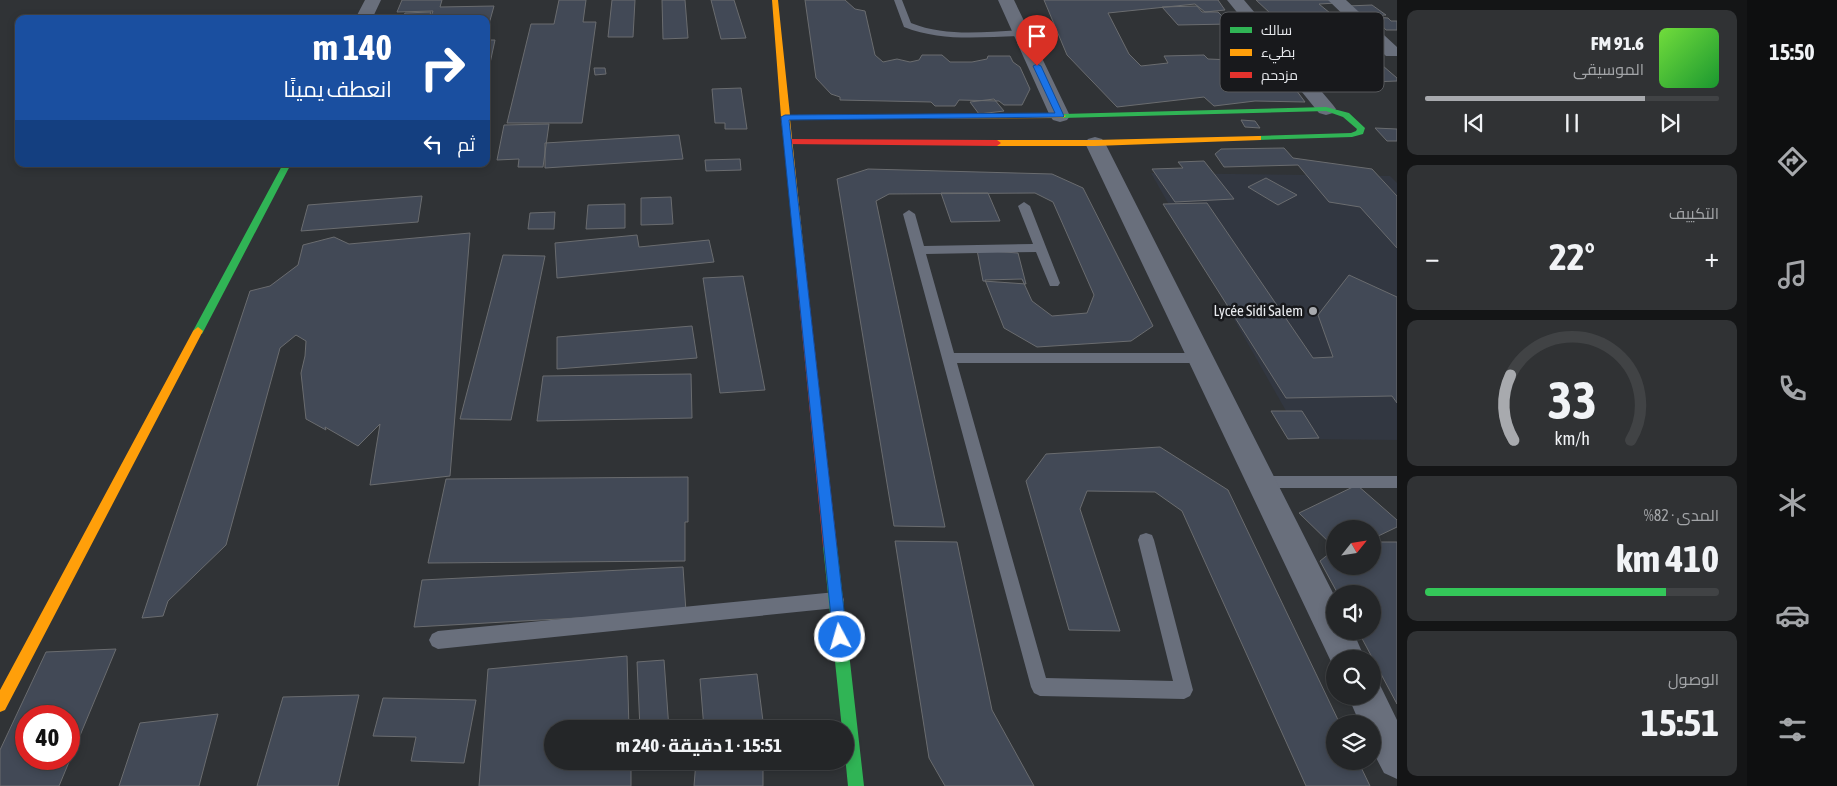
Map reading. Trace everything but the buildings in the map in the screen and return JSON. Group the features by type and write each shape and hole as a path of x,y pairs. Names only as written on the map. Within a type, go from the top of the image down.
{"street":[{"path":"366,15 373,0"},
{"path":"775,0 787,142 856,786"},
{"path":"1006,0 1060,116"},
{"path":"1235,0 1245,12"},
{"path":"1336,0 1349,12"},
{"path":"1384,45 1392,52"},
{"path":"1312,92 1326,109"},
{"path":"785,117 1060,116 1326,109 1339,111 1354,118 1361,128 1360,132 1352,134 1095,143 787,142"},
{"path":"1095,143 1344,650"},
{"path":"0,705 285,167"},
{"path":"1370,705 1397,760"}],"lane":[{"path":"898,0 907,24 919,30 948,34 1022,33"},
{"path":"1024,206 1054,283"},
{"path":"910,214 1040,687 1184,690 1146,540"},
{"path":"920,250 1040,248"},
{"path":"950,358 1200,358"},
{"path":"1261,482 1397,482"},
{"path":"438,640 836,600"}],"shaded area":[{"name":"Lycée Sidi Salem","path":"1151,173 1390,176 1397,183 1397,440 1302,439"}],"traffic: fast":[{"path":"1062,116 1326,109 1346,115 1361,128 1360,132 1352,135 1258,138"},
{"path":"198,331 285,167"},
{"path":"830,546 856,786"}],"traffic: slow":[{"path":"775,0 801,271"},
{"path":"785,117 1062,116"},
{"path":"997,143 1095,143 1258,138"},
{"path":"0,705 198,331"}],"traffic: jam":[{"path":"787,142 997,143"},
{"path":"801,271 830,546"}],"place":[{"name":"Lycée Sidi Salem","path":"1313,311"}],"route":[{"path":"840,637 785,117 1060,116 1037,66"}]}
